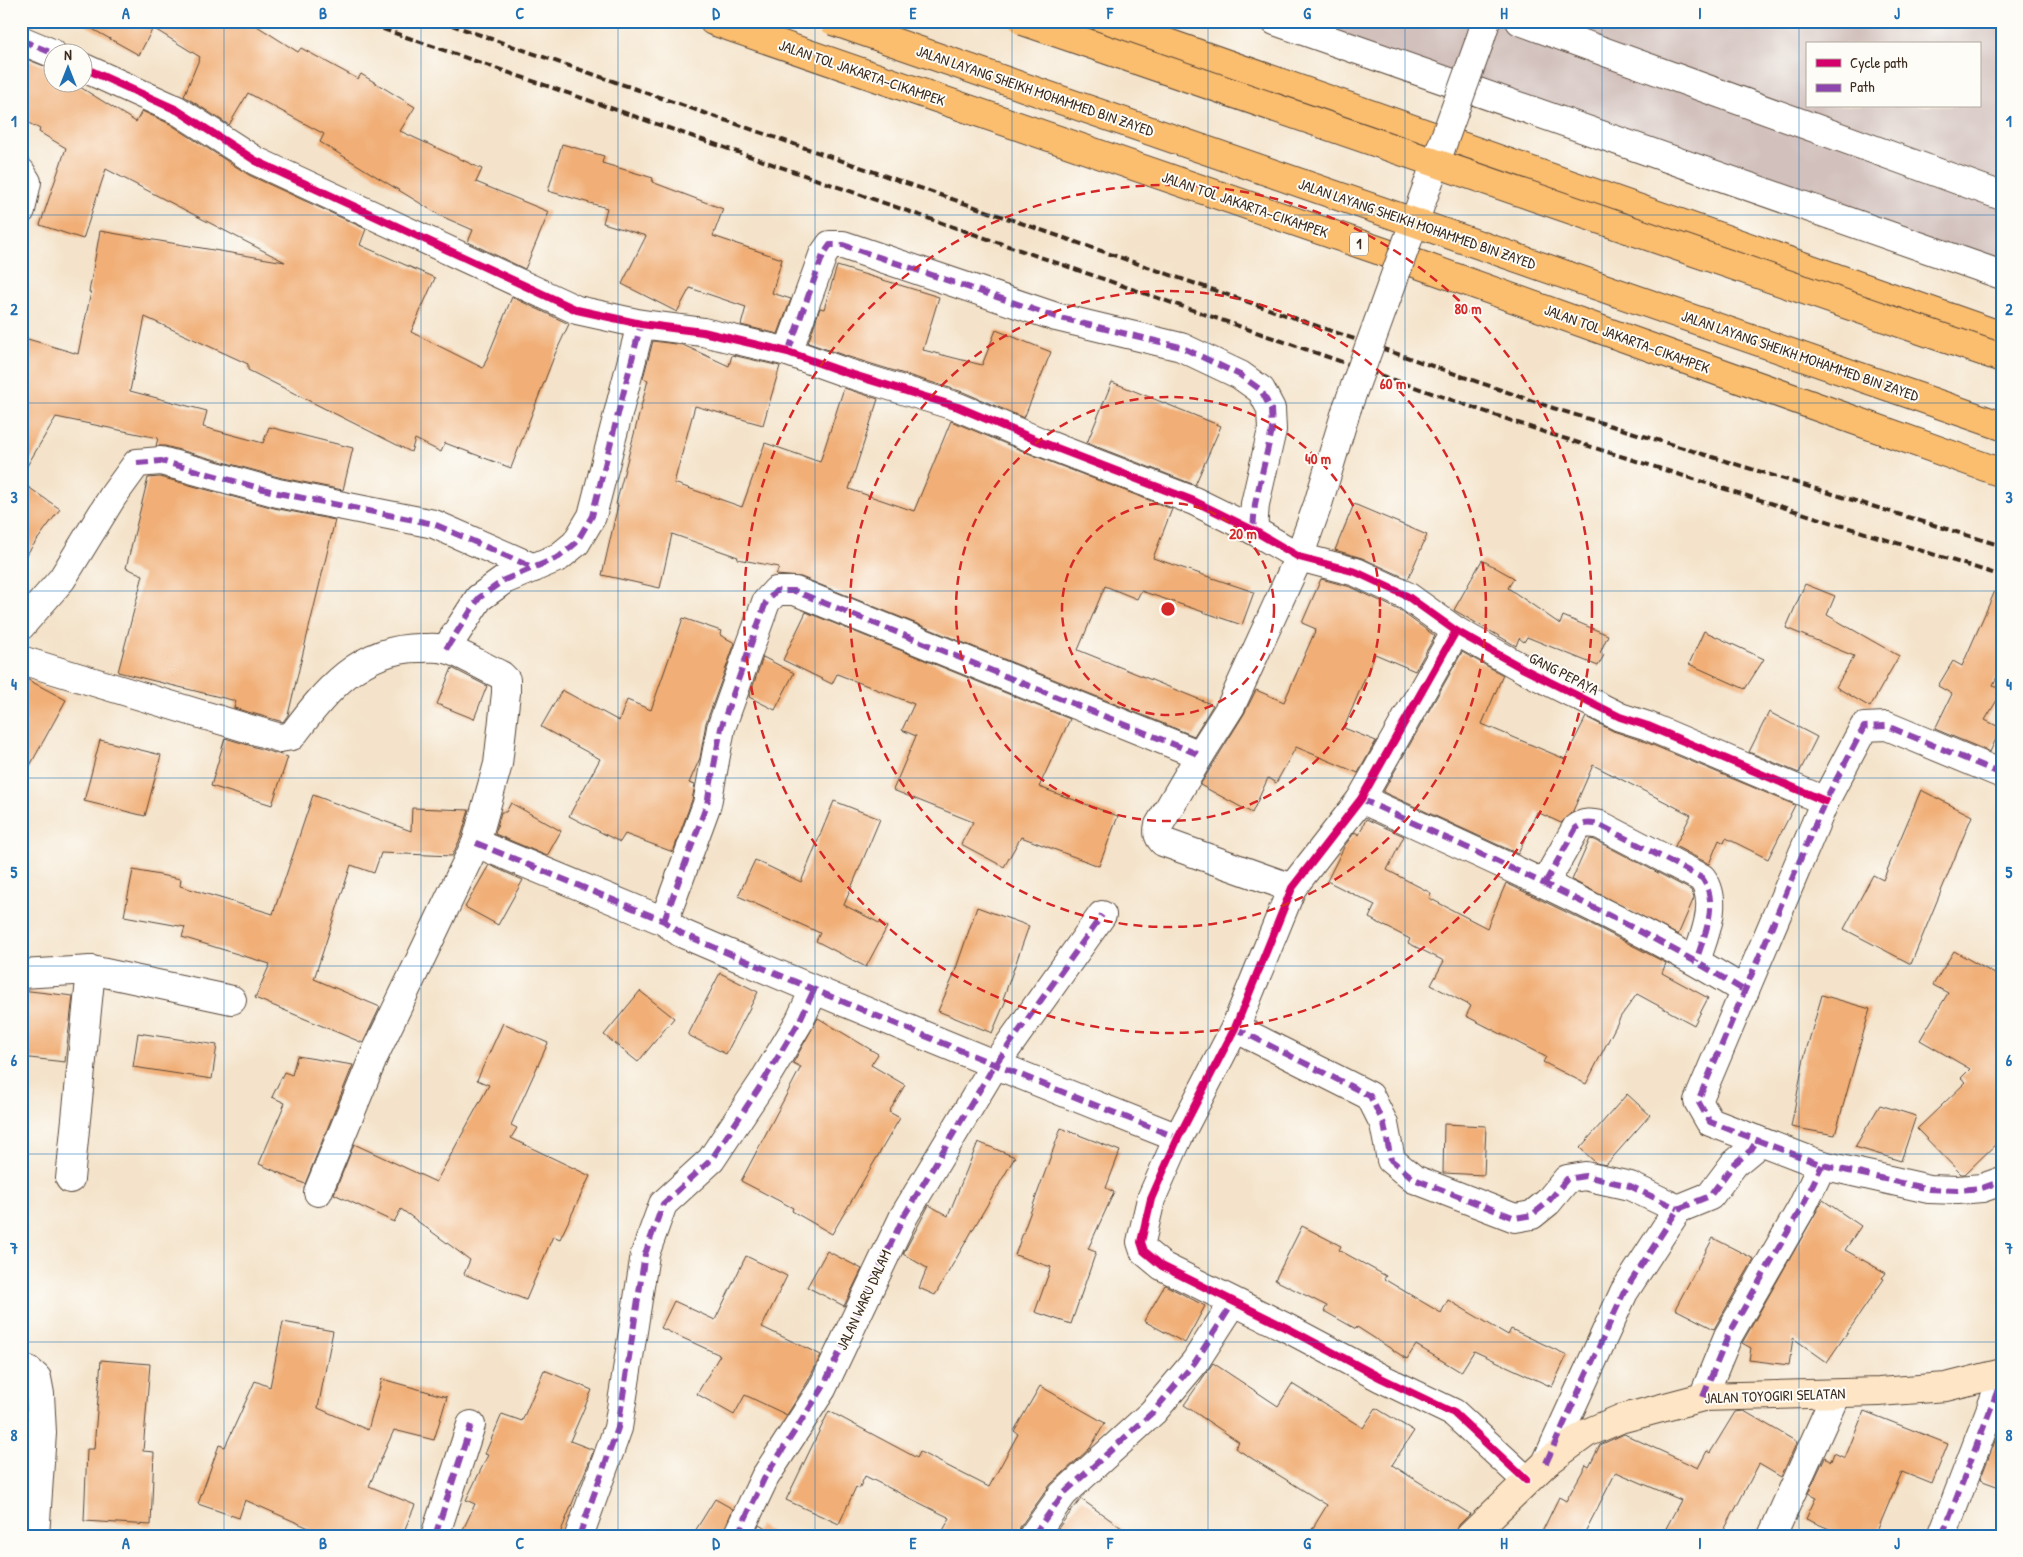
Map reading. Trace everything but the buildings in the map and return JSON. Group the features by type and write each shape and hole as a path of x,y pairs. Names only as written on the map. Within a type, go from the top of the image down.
{"highway":[{"name":"JALAN TOL JAKARTA–CIKAMPEK","path":"713,21 1398,258 2002,472"},
{"name":"JALAN LAYANG SHEIKH MOHAMMED BIN ZAYED","path":"833,21 2002,426"},
{"path":"1023,21 2002,358"},
{"path":"1106,21 2002,336"}],"street":[{"path":"1275,21 2002,275"},
{"path":"1520,21 2002,196"},
{"path":"1292,888 1163,842 1158,837 1157,831 1200,755 1231,706 1299,557 1318,504 1347,408 1483,32"},
{"path":"21,40 42,49"},
{"name":"GANG PEPAYA","path":"92,72 177,110 256,161 577,310 641,324 703,332 788,352 844,372 958,407 1194,502 1253,530 1299,557 1356,572 1407,596 1456,631 1524,669 1620,717 1648,726 1825,801"},
{"path":"21,210 26,187 24,175"},
{"path":"788,352 823,254 830,245 843,245 1056,317 1181,347 1247,380 1261,390 1271,409 1272,430 1255,504 1253,530"},
{"path":"446,649 479,598 504,580 559,557 576,543 592,516 641,324"},
{"path":"21,626 62,580 113,496 137,463 161,461 278,493 434,524 534,568"},
{"path":"664,921 707,804 721,728 766,602 776,591 795,591 1200,755"},
{"path":"1456,631 1361,799 1292,888 1235,1028 1178,1138 1151,1200 1141,1242 1144,1251 1162,1266 1454,1413 1536,1472 1624,1292 1678,1209 1710,1196 1734,1164 1751,1150 1757,1140"},
{"path":"21,660 280,738 292,736 320,698 345,676 368,660 406,648 446,649 500,675 506,680 498,764 476,843 374,1056 318,1192"},
{"path":"2002,774 1887,726 1864,727 1825,801 1698,1102 1710,1122 1822,1165 1929,1190 1982,1188 2002,1181"},
{"path":"1361,799 1545,883 1696,961 1745,991"},
{"path":"1545,883 1576,828 1582,824 1600,825 1702,878 1706,883 1710,903 1709,918 1696,961"},
{"path":"476,843 664,921 681,933 994,1066 1178,1138"},
{"name":"JALAN WARU DALAM","path":"738,1536 765,1477 822,1390 904,1216 994,1066 1102,915"},
{"path":"70,1180 92,970"},
{"path":"21,974 92,970 232,1000"},
{"path":"579,1536 618,1428 645,1254 663,1204 711,1160 764,1082 799,1022 814,990"},
{"path":"1235,1028 1370,1096 1384,1124 1392,1160 1414,1180 1515,1218 1532,1215 1548,1202 1567,1179 1585,1176 1630,1186 1678,1209"},
{"path":"1703,1397 1728,1336 1801,1209 1822,1165"},
{"path":"1033,1536 1063,1494 1153,1412 1195,1362 1233,1303"},
{"path":"21,1368 28,1370 38,1378 40,1394 42,1433 35,1536"},
{"name":"JALAN TOYOGIRI SELATAN","path":"1470,1536 1536,1472 1587,1433 1620,1419 1703,1397 1836,1394 1946,1387 2002,1373"},
{"path":"1942,1536 2002,1379"},
{"path":"1772,1536 1836,1394"},
{"path":"435,1536 471,1425"}],"shaded area":[{"path":"1290,21 2002,21 2002,280"}],"railway":[{"path":"360,21 1544,432 2002,576"},
{"path":"440,21 1553,408 2002,546"}],"marked path":[{"path":"21,40 42,49"},
{"path":"788,352 823,255 830,245 843,245 1056,317 1181,347 1240,375 1261,390 1271,409 1272,430 1255,504 1253,530"},
{"path":"446,649 479,598 504,580 559,557 576,543 592,516 641,324"},
{"path":"137,463 161,461 278,493 434,524 534,568"},
{"path":"664,921 707,804 721,728 766,602 776,591 795,591 1200,755"},
{"path":"2002,774 1887,726 1864,727 1825,801 1698,1101 1710,1122 1822,1165 1929,1189 1958,1190 1982,1188 2002,1181"},
{"path":"1361,799 1556,889 1652,938 1745,991"},
{"path":"1545,883 1576,828 1588,824 1600,825 1702,878 1710,898 1710,908 1709,919 1696,961"},
{"path":"476,843 664,921 681,933 805,986 1178,1138"},
{"path":"737,1536 765,1477 822,1389 904,1216 994,1066 1102,915"},
{"path":"579,1536 618,1428 645,1254 663,1204 711,1160 763,1082 799,1022 814,990"},
{"path":"1235,1028 1370,1096 1384,1124 1391,1160 1414,1179 1515,1218 1532,1215 1548,1202 1567,1179 1585,1176 1630,1186 1678,1209"},
{"path":"1546,1463 1624,1292 1678,1209 1710,1196 1734,1164 1751,1150 1757,1140"},
{"path":"1703,1397 1728,1336 1801,1209 1822,1165"},
{"path":"1033,1536 1063,1494 1153,1412 1195,1362 1233,1303"},
{"path":"1942,1536 2002,1379"},
{"path":"435,1536 471,1425"}],"cycle path":[{"path":"92,72 177,110 256,161 577,310 641,324 703,332 788,352 844,372 958,407 1041,442 1194,501 1253,530 1299,557 1356,572 1407,596 1456,631 1524,669 1620,717 1648,726 1825,801"},
{"path":"1456,631 1361,799 1292,888 1235,1028 1178,1138 1151,1199 1141,1242 1144,1251 1162,1266 1289,1329 1381,1378 1454,1413 1526,1480"}]}
